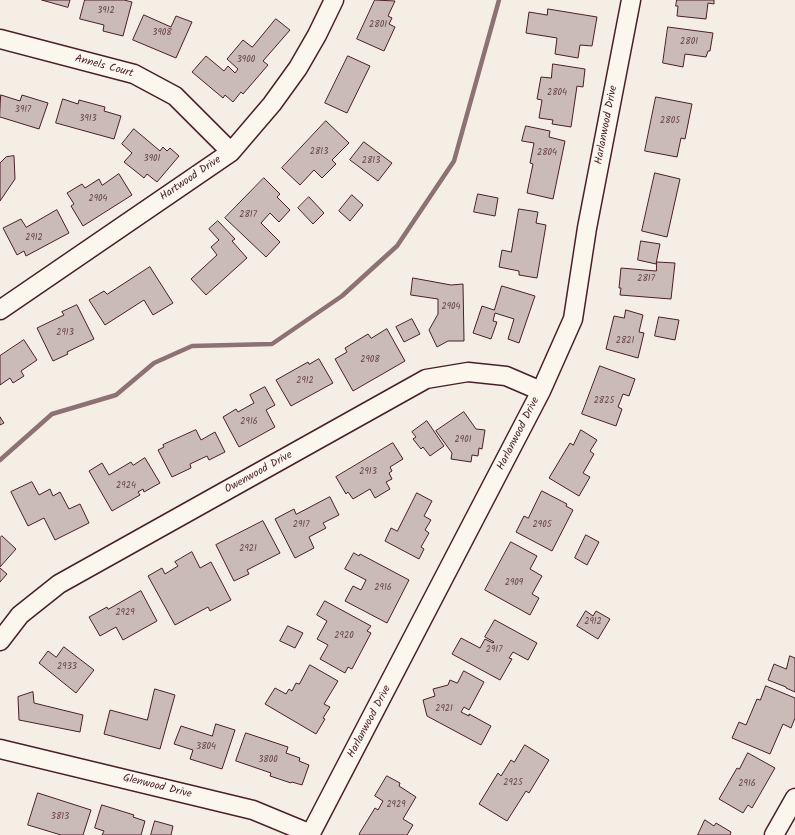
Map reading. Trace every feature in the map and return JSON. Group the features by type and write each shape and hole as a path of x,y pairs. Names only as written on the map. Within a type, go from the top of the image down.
{"street":[{"name":"Hartwood Drive","path":"0,310 231,152 272,104 298,68 317,35 334,0"},
{"name":"Harlanwood Drive","path":"311,834 541,391 573,319 587,228 631,0"},
{"name":"Annels Court","path":"0,39 134,74 175,96 231,152"},
{"name":"Owenwood Drive","path":"0,641 20,615 59,584 426,379 468,372 506,376 541,391"},
{"name":"Glenwood Drive","path":"0,749 253,810 311,834"},
{"path":"774,835 795,798"}],"building":[{"path":"42,0 70,0 68,7"},
{"path":"85,0 124,0 132,2 123,36 103,31 104,25 80,19"},
{"path":"375,0 395,1 388,16 392,18 389,24 395,27 384,51 357,39"},
{"path":"677,0 714,0 714,4 708,3 706,19 677,16"},
{"path":"548,9 597,17 592,46 580,45 578,58 555,54 557,38 526,33 529,12 547,15"},
{"path":"144,15 171,27 176,16 192,22 176,58 133,40"},
{"path":"276,19 290,30 263,61 268,65 243,94 241,92 233,102 225,95 223,98 192,72 206,56 224,71 228,66 235,73 238,69 227,59 243,40 252,47"},
{"path":"668,27 713,33 710,51 708,51 706,57 685,54 683,67 663,63"},
{"path":"348,56 370,66 347,113 325,103"},
{"path":"553,64 585,69 583,87 577,86 571,127 552,124 553,120 539,118 542,100 537,99 541,77 551,78"},
{"path":"1,95 20,101 22,95 48,103 39,129 0,117"},
{"path":"656,97 692,104 685,139 681,138 677,157 645,151"},
{"path":"63,99 78,104 79,100 105,107 104,111 121,116 114,139 56,123"},
{"path":"326,121 349,143 332,160 336,164 322,178 314,170 300,185 282,168"},
{"path":"526,126 550,131 549,137 565,141 553,199 527,193 533,164 530,163 534,143 522,141"},
{"path":"134,129 160,151 163,147 167,151 170,148 179,156 157,182 147,174 144,178 124,162 132,153 122,144"},
{"path":"364,142 392,163 378,181 350,160"},
{"path":"14,156 15,179 0,201 0,163 6,157"},
{"path":"655,173 680,179 667,237 642,231"},
{"path":"119,174 132,195 83,226 71,206 74,204 67,193 82,184 85,188 99,179 102,185"},
{"path":"264,178 280,194 277,197 290,210 279,222 270,213 261,223 280,242 266,257 225,218"},
{"path":"478,194 498,198 495,216 474,212"},
{"path":"352,195 363,205 350,221 339,211"},
{"path":"309,197 324,213 313,224 298,208"},
{"path":"519,209 538,212 536,223 546,225 537,278 519,275 519,271 499,267 502,250 511,252"},
{"path":"57,210 69,233 26,256 24,251 17,255 3,228 21,219 26,227"},
{"path":"218,221 235,239 232,241 247,258 206,295 191,279 217,255 211,247 219,240 209,229"},
{"path":"641,241 660,244 656,264 638,260"},
{"path":"657,262 675,263 671,299 620,295 621,288 619,288 621,268 656,271"},
{"path":"150,267 173,303 153,315 144,300 105,325 89,300 104,291 107,294"},
{"path":"413,278 451,285 463,284 464,341 448,341 437,347 429,330 438,314 438,299 411,295"},
{"path":"502,286 535,296 519,343 508,339 514,319 495,313 493,321 497,322 491,339 473,333 482,306 494,310"},
{"path":"77,305 94,339 67,352 68,354 53,361 37,328 64,315 62,312"},
{"path":"626,310 643,315 639,332 644,333 638,358 606,349 614,316 624,318"},
{"path":"659,317 679,320 675,340 655,336"},
{"path":"412,319 420,334 404,342 396,327"},
{"path":"387,329 405,361 353,391 335,359 347,352 345,348 368,334 371,338"},
{"path":"24,340 37,360 21,371 24,376 13,383 10,378 0,385 0,356"},
{"path":"319,359 333,383 291,406 276,380 308,362 309,364"},
{"path":"600,366 635,379 629,396 623,394 618,407 622,409 616,426 582,414"},
{"path":"265,387 275,405 266,410 275,427 239,447 223,417 236,409 238,412 254,403 250,395"},
{"path":"464,412 476,429 485,430 482,449 479,448 478,456 472,455 471,462 451,459 452,453 436,431"},
{"path":"0,417 4,423 0,425"},
{"path":"427,421 444,446 430,456 423,447 421,449 413,439 416,437 412,432"},
{"path":"196,430 201,440 215,432 225,452 209,460 207,456 190,464 191,468 172,477 158,450 164,447 163,445"},
{"path":"581,430 597,440 590,451 594,454 583,473 590,477 579,496 549,478 570,443 573,445"},
{"path":"393,443 403,459 390,467 392,471 389,473 392,479 386,482 390,489 375,498 370,489 353,499 348,492 346,494 336,477"},
{"path":"145,458 160,483 144,492 143,489 138,492 140,495 112,511 89,471 102,463 109,475 131,462 133,465"},
{"path":"32,482 39,495 50,489 53,496 60,492 69,509 80,504 89,523 55,540 44,518 28,526 11,492"},
{"path":"542,491 567,504 566,506 573,510 552,551 516,532 524,516 528,518"},
{"path":"417,493 432,501 424,516 431,520 425,530 429,533 421,547 424,549 419,559 385,541 391,528 397,531"},
{"path":"330,497 339,515 323,523 326,528 309,537 314,548 295,558 275,519 294,509 296,514"},
{"path":"263,521 280,553 247,570 249,574 234,581 216,545"},
{"path":"586,535 599,542 587,565 575,558"},
{"path":"2,536 16,549 0,567 0,538"},
{"path":"511,542 537,556 530,569 542,576 532,594 539,598 530,615 485,590"},
{"path":"192,552 200,568 211,562 231,600 210,611 208,607 175,625 148,576 162,568 165,574 178,566 175,562"},
{"path":"354,553 359,556 360,554 409,580 387,623 345,601 353,586 361,590 366,580 345,569"},
{"path":"0,568 7,574 0,582"},
{"path":"141,591 157,621 123,640 116,627 100,636 89,617 107,607 108,609"},
{"path":"325,601 371,626 367,631 371,633 352,669 348,667 345,673 320,659 328,645 317,639 327,621 317,615"},
{"path":"586,611 593,616 596,611 610,619 598,639 577,626"},
{"path":"495,620 537,643 528,660 513,652 509,658 512,659 500,680 452,654 461,638 480,648 485,639 493,643 494,642 485,637"},
{"path":"288,626 303,633 295,648 280,641"},
{"path":"64,647 94,670 76,693 39,663 48,651 56,657"},
{"path":"790,656 795,658 795,692 768,680 774,664 786,669"},
{"path":"310,665 338,681 324,704 330,707 316,734 265,704 275,688 286,694 289,689 292,691 296,683 299,684"},
{"path":"464,671 484,682 469,710 464,707 461,712 469,716 469,714 491,726 481,745 427,716 423,700 435,696 433,689 448,685 450,680 457,683"},
{"path":"766,686 795,698 795,718 791,728 783,724 770,754 732,738 739,722 746,725 757,699 760,700"},
{"path":"155,689 175,695 160,749 104,734 110,710 147,720"},
{"path":"33,692 34,703 83,715 80,732 19,720 18,697"},
{"path":"216,724 235,730 222,769 190,759 193,750 174,744 181,726 212,736"},
{"path":"246,733 288,747 286,753 300,758 299,761 309,765 302,785 270,776 271,773 236,761"},
{"path":"525,745 549,760 529,793 526,791 507,821 479,804 498,773 501,776 511,760 514,762"},
{"path":"748,753 775,768 752,808 748,805 743,813 719,799 737,768 739,769"},
{"path":"387,776 400,783 399,786 416,797 403,819 413,825 407,835 360,835 359,834 375,808 378,810 383,801 375,796"},
{"path":"38,793 91,810 83,835 61,835 28,825"},
{"path":"102,805 134,815 133,817 145,821 141,835 102,835 104,831 95,828"},
{"path":"705,820 714,826 716,823 731,832 730,835 698,835"},
{"path":"155,821 173,826 171,835 151,835"}],"waterway":[{"path":"0,460 52,414 116,395 154,363 192,346 272,344 342,296 397,246 454,161 499,0"}]}
